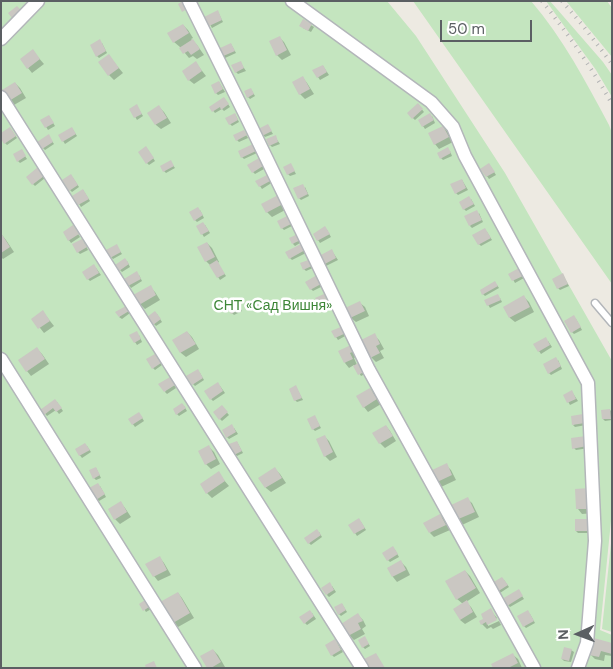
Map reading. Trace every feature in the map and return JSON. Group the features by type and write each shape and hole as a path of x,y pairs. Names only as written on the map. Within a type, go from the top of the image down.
{"street":[{"path":"1,39 38,1"},
{"path":"189,1 369,370 534,668"},
{"path":"292,1 431,102 453,127 465,156 588,383 595,541 587,643 578,668"},
{"path":"1,97 362,668"},
{"path":"1,360 194,668"}],"lane":[{"path":"594,303 612,323"}],"green space":[{"name":"СНТ «Сад Вишня»","path":"1,1 387,1 416,36 505,173 612,361 612,511 600,630 612,635 612,668 1,668"},
{"path":"413,1 531,1 543,15 583,77 612,133 612,284"},
{"path":"546,1 550,1 612,75 612,97 596,70"},
{"path":"566,1 607,1 612,8 612,57"},
{"path":"612,534 612,632 602,629"}],"building":[{"path":"185,1 189,8 182,12 178,4"},
{"path":"17,6 21,10 12,18 8,13"},
{"path":"218,10 222,20 209,26 204,17"},
{"path":"303,19 312,24 308,31 299,26"},
{"path":"183,24 189,33 173,43 167,33"},
{"path":"280,36 287,50 276,56 269,41"},
{"path":"100,39 106,51 96,57 90,45"},
{"path":"193,39 200,49 191,55 188,51 183,54 179,48"},
{"path":"231,43 235,51 221,57 218,49"},
{"path":"33,49 40,59 27,69 20,59"},
{"path":"109,54 119,68 108,76 98,62"},
{"path":"196,61 202,71 188,81 182,71"},
{"path":"241,61 244,68 235,73 231,65"},
{"path":"323,65 327,72 317,78 312,70"},
{"path":"303,76 310,89 299,95 292,82"},
{"path":"219,81 223,89 215,94 211,85"},
{"path":"15,82 22,93 9,101 2,90"},
{"path":"251,88 254,94 247,98 244,91"},
{"path":"224,97 229,104 221,110 220,107 212,112 209,107"},
{"path":"418,103 423,109 412,119 407,113"},
{"path":"137,104 142,114 134,118 129,109"},
{"path":"159,105 167,118 155,125 147,113"},
{"path":"235,113 238,120 229,125 225,118"},
{"path":"430,113 434,120 422,127 418,120"},
{"path":"49,115 54,123 45,128 40,120"},
{"path":"268,124 272,131 262,136 258,129"},
{"path":"443,126 449,137 434,145 428,133"},
{"path":"10,127 16,136 4,144 1,139 1,133"},
{"path":"72,127 76,134 62,142 58,135"},
{"path":"244,130 247,135 236,141 233,135"},
{"path":"49,134 53,142 42,149 37,142"},
{"path":"276,135 278,142 269,146 266,139"},
{"path":"253,144 256,151 241,158 238,151"},
{"path":"146,146 154,158 146,164 138,152"},
{"path":"448,147 451,153 440,159 437,153"},
{"path":"22,149 26,156 17,162 13,154"},
{"path":"259,158 263,166 252,173 247,165"},
{"path":"171,160 174,166 163,172 160,166"},
{"path":"291,163 295,171 287,175 283,167"},
{"path":"489,163 495,172 486,177 480,169"},
{"path":"38,167 44,176 32,185 26,177"},
{"path":"71,174 78,185 69,191 62,180"},
{"path":"269,174 272,180 259,187 255,181"},
{"path":"462,179 466,188 455,194 450,184"},
{"path":"303,184 308,194 298,199 293,188"},
{"path":"83,189 89,199 78,205 72,196"},
{"path":"280,194 285,203 266,213 261,204"},
{"path":"469,196 474,204 463,210 459,202"},
{"path":"198,207 203,215 194,221 189,212"},
{"path":"477,210 482,220 469,226 464,216"},
{"path":"289,215 293,223 281,229 277,221"},
{"path":"203,222 209,231 201,235 196,226"},
{"path":"73,225 79,234 68,241 63,232"},
{"path":"325,226 330,234 317,241 313,234"},
{"path":"485,228 491,238 478,245 472,235"},
{"path":"1,233 10,247 1,253"},
{"path":"298,234 301,240 292,244 289,238"},
{"path":"82,239 87,247 77,253 72,244"},
{"path":"207,242 215,257 205,262 197,247"},
{"path":"303,243 307,249 289,259 285,252"},
{"path":"117,244 121,252 110,258 106,250"},
{"path":"332,249 336,258 323,265 319,256"},
{"path":"125,258 129,264 119,271 115,265"},
{"path":"311,259 314,265 303,270 300,263"},
{"path":"217,260 225,274 217,278 209,265"},
{"path":"94,264 99,273 87,280 82,272"},
{"path":"519,268 523,276 512,281 508,274"},
{"path":"137,271 141,279 128,286 124,279"},
{"path":"563,273 568,284 557,289 552,279"},
{"path":"317,275 321,284 310,290 305,282"},
{"path":"495,281 498,286 482,295 480,290"},
{"path":"151,285 156,295 139,305 133,295"},
{"path":"324,294 328,303 319,306 315,298"},
{"path":"498,294 501,300 487,306 484,300"},
{"path":"524,295 530,307 509,318 503,307"},
{"path":"235,298 241,308 231,314 225,303"},
{"path":"360,301 365,311 350,318 345,308"},
{"path":"126,306 129,311 119,317 115,312"},
{"path":"43,310 50,321 38,329 31,319"},
{"path":"155,311 161,319 153,325 147,317"},
{"path":"574,315 581,327 571,333 564,321"},
{"path":"343,326 346,333 335,338 331,331"},
{"path":"137,331 141,339 134,343 129,335"},
{"path":"187,331 196,344 180,353 172,340"},
{"path":"375,333 380,344 376,346 380,353 370,358 361,340"},
{"path":"546,337 550,345 538,352 533,344"},
{"path":"351,345 355,351 350,353 353,359 344,363 338,351"},
{"path":"37,347 45,359 26,372 18,360"},
{"path":"155,354 161,363 152,369 146,359"},
{"path":"556,357 561,366 548,374 543,364"},
{"path":"360,362 366,371 358,375 353,366"},
{"path":"198,369 203,378 192,385 186,376"},
{"path":"170,377 175,385 164,392 158,384"},
{"path":"218,382 223,391 210,400 204,391"},
{"path":"296,385 302,398 294,401 289,389"},
{"path":"370,388 377,399 363,408 356,396"},
{"path":"572,390 576,399 567,403 563,395"},
{"path":"55,399 62,408 56,412 53,408 44,415 40,410"},
{"path":"182,403 186,408 176,415 173,409"},
{"path":"222,405 228,412 219,420 213,412"},
{"path":"610,409 611,419 602,419 601,410"},
{"path":"139,412 143,418 132,425 128,419"},
{"path":"583,414 585,423 572,425 571,416"},
{"path":"315,415 320,426 312,430 307,419"},
{"path":"232,424 236,432 226,438 222,430"},
{"path":"386,425 393,436 379,444 372,433"},
{"path":"325,435 333,452 324,457 316,439"},
{"path":"586,436 587,446 572,449 571,438"},
{"path":"237,441 242,451 234,455 229,444"},
{"path":"85,443 90,450 79,456 75,449"},
{"path":"209,445 216,459 205,465 198,451"},
{"path":"447,463 452,475 435,483 430,471"},
{"path":"96,467 100,475 93,479 89,470"},
{"path":"275,467 282,478 265,488 258,478"},
{"path":"219,471 225,481 206,494 200,484"},
{"path":"98,483 105,494 96,500 89,488"},
{"path":"589,488 591,509 576,509 575,489"},
{"path":"468,497 475,512 456,520 449,506"},
{"path":"121,501 127,512 114,520 108,509"},
{"path":"440,514 446,525 429,533 423,523"},
{"path":"359,518 365,528 354,534 348,525"},
{"path":"575,519 588,519 587,531 575,531"},
{"path":"317,529 321,535 308,544 304,538"},
{"path":"393,546 398,554 387,561 382,553"},
{"path":"160,556 167,570 153,577 145,564"},
{"path":"401,560 406,570 392,577 387,568"},
{"path":"465,570 476,588 456,600 445,581"},
{"path":"502,577 508,585 497,592 492,583"},
{"path":"330,582 334,590 326,595 321,588"},
{"path":"519,589 523,596 507,606 502,599"},
{"path":"178,592 190,613 173,623 160,602"},
{"path":"148,598 152,605 143,611 139,604"},
{"path":"467,600 473,612 460,620 453,609"},
{"path":"342,603 346,610 338,615 334,607"},
{"path":"491,608 497,620 487,625 486,622 481,625 479,621 483,619 481,614"},
{"path":"310,610 314,616 304,624 299,617"},
{"path":"528,610 534,621 523,627 517,616"},
{"path":"358,613 363,621 358,623 361,629 348,636 341,624"},
{"path":"365,636 369,644 362,648 358,640"},
{"path":"594,638 612,643 612,654 601,651 599,657 589,655"},
{"path":"335,639 341,650 331,656 325,645"},
{"path":"564,647 572,649 569,661 561,659"},
{"path":"213,649 221,662 211,668 207,668 200,656"},
{"path":"376,653 385,668 369,668 364,659"},
{"path":"513,653 518,663 508,668 493,668 491,664"},
{"path":"154,661 157,668 146,668 145,665"}],"railway":[{"path":"542,1 579,51 612,104"},
{"path":"562,1 612,64"}]}
